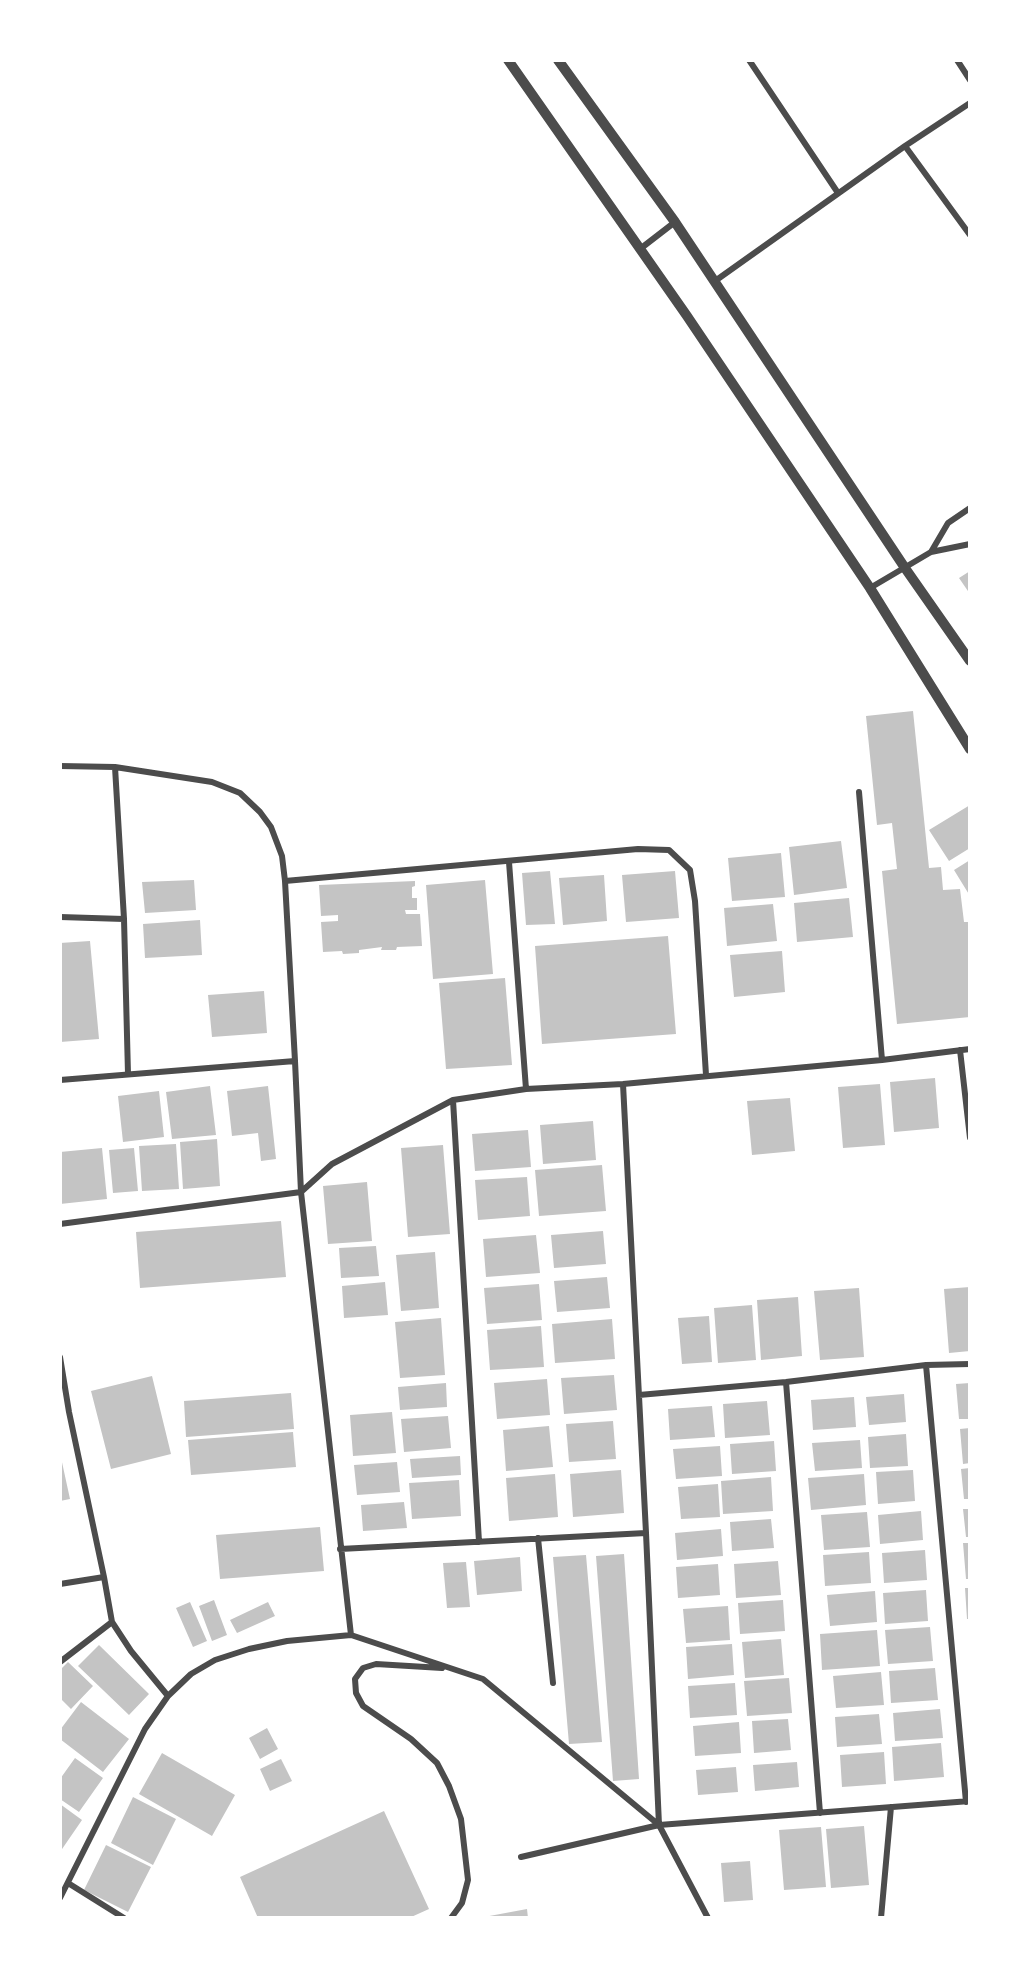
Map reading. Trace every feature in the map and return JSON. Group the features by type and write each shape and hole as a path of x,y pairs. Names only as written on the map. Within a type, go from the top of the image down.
{"street":[{"path":"508,60 687,315 870,588 970,749"},
{"path":"558,60 675,222 905,568 970,661"},
{"path":"749,60 838,193"},
{"path":"957,60 970,80"},
{"path":"715,281 905,146 970,103"},
{"path":"905,146 970,235"},
{"path":"639,249 675,222"},
{"path":"931,552 948,523 970,508"},
{"path":"870,588 931,552 970,544"},
{"path":"60,766 115,767 212,782 240,793 260,812 271,827 282,856 296,1061 300,1192 351,1635"},
{"path":"115,767 124,919 128,1074"},
{"path":"859,792 882,1060"},
{"path":"285,881 626,850 669,850 690,870 695,901 706,1075"},
{"path":"509,862 526,1089"},
{"path":"60,917 124,919"},
{"path":"60,1224 300,1192 332,1164 453,1100 526,1089 623,1084 882,1060 970,1049"},
{"path":"960,1050 970,1138"},
{"path":"60,1080 296,1061"},
{"path":"623,1084 659,1825"},
{"path":"453,1100 479,1542"},
{"path":"60,1357 69,1413 112,1622 131,1651 168,1696"},
{"path":"639,1395 786,1382 927,1365 970,1364"},
{"path":"520,1857 659,1825 968,1802 927,1365"},
{"path":"786,1382 820,1813"},
{"path":"60,1414 69,1413"},
{"path":"340,1549 646,1533"},
{"path":"538,1538 553,1683"},
{"path":"60,1584 104,1577"},
{"path":"60,1662 112,1622"},
{"path":"60,1898 145,1729 168,1696 191,1674 215,1660 249,1649 287,1641 351,1635 483,1679 659,1825 708,1918"},
{"path":"451,1668 376,1664 363,1668 355,1679 356,1693 363,1706 420,1747 436,1763 449,1786 461,1819 468,1880 462,1903 452,1918"},
{"path":"881,1918 891,1807"},
{"path":"68,1883 124,1918"}],"building":[{"path":"970,571 970,594 959,578"},
{"path":"913,711 929,868 941,867 943,890 960,889 964,922 970,922 970,1017 897,1024 882,871 897,869 892,823 877,825 866,716"},
{"path":"970,805 970,848 949,861 929,830"},
{"path":"841,841 847,888 794,895 789,847"},
{"path":"781,853 785,897 732,901 728,858"},
{"path":"970,860 970,896 954,870"},
{"path":"550,871 555,924 526,925 522,873"},
{"path":"675,871 679,918 626,922 622,875"},
{"path":"604,875 607,921 563,925 559,878"},
{"path":"194,880 196,910 145,913 142,882"},
{"path":"485,880 493,974 433,979 426,885"},
{"path":"415,881 415,886 412,887 412,898 417,898 417,910 405,910 406,914 420,914 422,946 397,947 396,950 381,950 382,947 359,950 359,953 343,954 342,951 323,952 321,922 338,921 338,915 321,916 319,885"},
{"path":"849,898 853,937 797,942 794,903"},
{"path":"773,904 777,941 727,946 724,908"},
{"path":"200,920 202,955 145,958 143,924"},
{"path":"668,936 676,1034 542,1044 535,946"},
{"path":"90,941 99,1039 60,1042 60,943"},
{"path":"782,951 785,992 734,997 730,955"},
{"path":"505,978 512,1065 446,1069 439,983"},
{"path":"264,991 267,1033 212,1037 208,995"},
{"path":"935,1078 939,1128 894,1132 890,1082"},
{"path":"880,1084 885,1145 843,1148 838,1087"},
{"path":"210,1086 216,1135 172,1139 166,1092"},
{"path":"268,1086 276,1159 261,1161 258,1133 232,1136 227,1091"},
{"path":"159,1091 164,1137 123,1142 118,1096"},
{"path":"790,1098 795,1151 752,1155 747,1101"},
{"path":"593,1121 596,1160 543,1164 540,1125"},
{"path":"528,1130 531,1167 475,1171 472,1134"},
{"path":"217,1139 220,1186 183,1189 180,1142"},
{"path":"176,1144 179,1189 142,1191 139,1146"},
{"path":"443,1145 450,1234 408,1237 401,1148"},
{"path":"102,1148 107,1199 60,1204 60,1152"},
{"path":"134,1148 138,1191 113,1193 109,1150"},
{"path":"602,1165 606,1211 539,1216 535,1170"},
{"path":"527,1177 530,1216 478,1220 475,1180"},
{"path":"367,1182 372,1241 328,1244 323,1186"},
{"path":"281,1221 286,1277 140,1288 136,1232"},
{"path":"603,1231 606,1264 554,1268 551,1235"},
{"path":"536,1235 540,1273 486,1277 483,1239"},
{"path":"376,1246 379,1276 341,1278 339,1248"},
{"path":"435,1252 439,1308 401,1311 396,1255"},
{"path":"607,1277 610,1308 557,1312 554,1281"},
{"path":"385,1282 388,1315 344,1318 342,1286"},
{"path":"539,1284 542,1320 487,1324 484,1288"},
{"path":"970,1287 970,1351 949,1353 944,1289"},
{"path":"859,1288 864,1357 820,1360 814,1291"},
{"path":"798,1297 802,1356 761,1360 757,1300"},
{"path":"752,1305 756,1360 718,1363 714,1308"},
{"path":"709,1316 712,1362 682,1364 678,1318"},
{"path":"441,1318 445,1375 400,1378 395,1322"},
{"path":"612,1319 615,1359 555,1363 552,1324"},
{"path":"541,1326 544,1367 490,1370 487,1330"},
{"path":"614,1375 617,1410 564,1414 561,1378"},
{"path":"152,1376 171,1454 111,1469 91,1391"},
{"path":"547,1379 550,1415 497,1419 494,1383"},
{"path":"446,1383 447,1407 400,1410 398,1387"},
{"path":"970,1383 970,1419 959,1419 956,1384"},
{"path":"291,1393 294,1429 186,1437 184,1401"},
{"path":"904,1394 906,1422 869,1425 866,1397"},
{"path":"854,1397 856,1427 813,1430 811,1400"},
{"path":"767,1401 770,1435 725,1438 723,1404"},
{"path":"712,1406 715,1437 670,1440 668,1409"},
{"path":"392,1412 396,1453 353,1456 350,1415"},
{"path":"448,1416 451,1448 404,1452 401,1419"},
{"path":"613,1421 616,1459 569,1462 566,1424"},
{"path":"549,1426 553,1467 506,1471 503,1430"},
{"path":"970,1428 970,1463 963,1464 960,1429"},
{"path":"293,1432 296,1467 191,1475 188,1440"},
{"path":"906,1434 908,1466 870,1468 868,1437"},
{"path":"860,1440 862,1468 815,1471 812,1443"},
{"path":"774,1441 776,1471 732,1474 730,1444"},
{"path":"720,1446 722,1476 676,1479 673,1449"},
{"path":"60,1453 70,1499 60,1501"},
{"path":"460,1456 461,1475 412,1478 410,1459"},
{"path":"397,1462 400,1492 357,1495 354,1465"},
{"path":"970,1468 970,1499 964,1499 961,1469"},
{"path":"621,1470 624,1513 573,1517 570,1474"},
{"path":"913,1470 915,1501 878,1504 876,1472"},
{"path":"555,1474 558,1517 509,1521 506,1478"},
{"path":"864,1474 866,1505 811,1510 808,1478"},
{"path":"771,1477 773,1511 723,1514 721,1481"},
{"path":"459,1480 461,1516 412,1519 409,1483"},
{"path":"718,1484 720,1517 681,1519 678,1487"},
{"path":"404,1502 407,1528 363,1531 361,1505"},
{"path":"963,1509 970,1509 970,1537 966,1537"},
{"path":"921,1511 923,1540 880,1544 878,1515"},
{"path":"867,1512 870,1547 824,1550 821,1515"},
{"path":"771,1519 774,1548 732,1551 730,1522"},
{"path":"320,1527 324,1571 220,1579 216,1535"},
{"path":"721,1529 723,1556 677,1560 675,1533"},
{"path":"963,1543 970,1543 970,1579 966,1579"},
{"path":"925,1550 927,1580 884,1583 882,1553"},
{"path":"869,1552 871,1583 825,1586 823,1555"},
{"path":"624,1554 639,1779 613,1781 596,1556"},
{"path":"586,1555 602,1742 569,1744 553,1557"},
{"path":"520,1557 522,1591 477,1595 474,1561"},
{"path":"778,1561 781,1595 736,1598 734,1564"},
{"path":"466,1562 470,1607 447,1608 443,1563"},
{"path":"718,1564 720,1595 678,1598 676,1567"},
{"path":"965,1588 970,1588 970,1619 967,1619"},
{"path":"926,1590 928,1621 885,1624 883,1593"},
{"path":"875,1591 877,1622 830,1626 827,1595"},
{"path":"214,1600 227,1635 212,1641 199,1606"},
{"path":"783,1600 785,1631 740,1634 738,1603"},
{"path":"190,1602 207,1641 193,1647 176,1608"},
{"path":"268,1602 275,1616 237,1633 230,1620"},
{"path":"728,1606 730,1640 686,1643 683,1609"},
{"path":"930,1627 933,1661 888,1664 885,1630"},
{"path":"877,1630 880,1666 822,1670 820,1634"},
{"path":"781,1639 784,1675 745,1678 742,1642"},
{"path":"732,1644 734,1675 688,1679 686,1647"},
{"path":"99,1645 149,1694 129,1715 78,1666"},
{"path":"68,1662 93,1686 71,1709 60,1698 60,1670"},
{"path":"935,1668 938,1700 891,1703 889,1671"},
{"path":"881,1672 884,1705 836,1708 833,1676"},
{"path":"789,1678 792,1713 747,1716 744,1681"},
{"path":"735,1683 737,1715 690,1718 688,1686"},
{"path":"81,1702 129,1739 103,1772 60,1739 60,1730"},
{"path":"940,1709 943,1738 895,1741 893,1713"},
{"path":"879,1714 882,1744 837,1747 835,1717"},
{"path":"788,1719 791,1750 754,1753 752,1721"},
{"path":"739,1722 741,1753 695,1756 693,1726"},
{"path":"267,1728 278,1749 260,1759 249,1738"},
{"path":"941,1743 944,1777 894,1781 892,1747"},
{"path":"884,1752 886,1784 842,1787 840,1755"},
{"path":"162,1753 235,1795 212,1836 139,1794"},
{"path":"75,1758 103,1778 79,1812 60,1799 60,1779"},
{"path":"281,1759 292,1781 270,1791 260,1769"},
{"path":"797,1762 799,1787 755,1791 753,1765"},
{"path":"736,1767 738,1792 698,1795 696,1770"},
{"path":"133,1797 176,1819 153,1865 111,1843"},
{"path":"60,1804 82,1820 60,1852"},
{"path":"384,1811 429,1909 409,1918 258,1918 240,1877"},
{"path":"864,1826 869,1885 831,1888 826,1829"},
{"path":"821,1827 826,1887 784,1890 779,1830"},
{"path":"106,1845 151,1867 128,1912 84,1890"},
{"path":"750,1861 753,1900 724,1902 721,1863"},
{"path":"527,1909 528,1918 484,1918 484,1917"}]}
